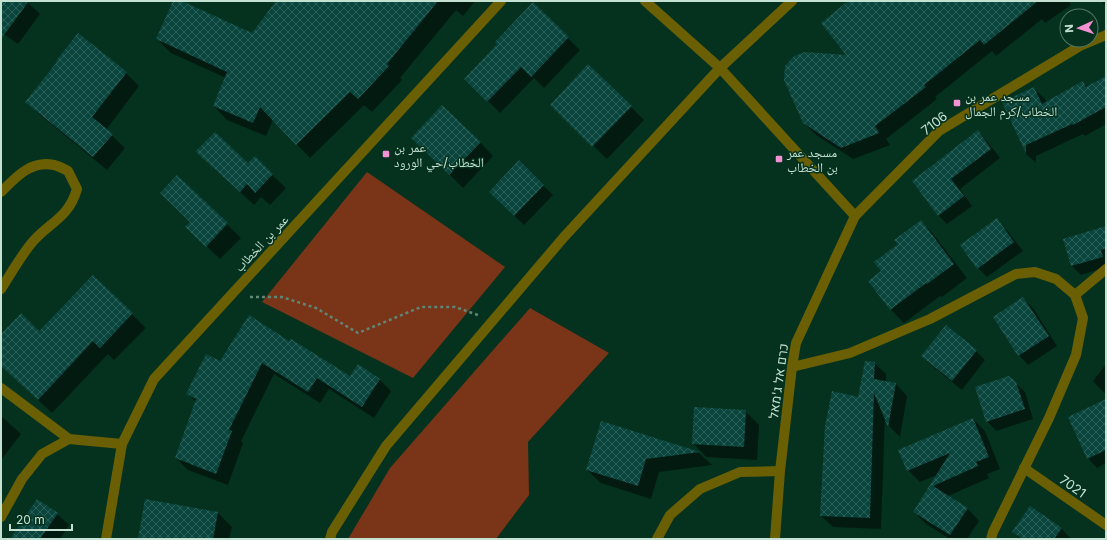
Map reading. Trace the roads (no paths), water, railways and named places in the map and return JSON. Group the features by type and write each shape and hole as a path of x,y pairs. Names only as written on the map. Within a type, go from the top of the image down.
{"street":[{"name":"عمر بن الخطاب","path":"106,539 122,444 154,379 501,1"},
{"path":"645,1 720,68 855,216"},
{"path":"330,539 332,532 386,446 564,237 720,68 792,1"},
{"name":"7106","path":"855,216 939,131 1080,46 1106,35"},
{"path":"1,192 22,172 38,165 54,165 68,171 77,189 74,200 68,210 30,244 1,289"},
{"name":"כרם אל ג'מאל","path":"775,539 780,471 796,343 855,216"},
{"path":"1075,295 1106,269"},
{"path":"792,367 850,353 930,319 1016,274 1034,272 1056,279 1075,295 1083,318 1076,355 1049,418 993,532 991,539"},
{"path":"1,388 69,439 122,444"},
{"path":"1,517 22,480 42,454 69,439"},
{"name":"7021","path":"1024,468 1106,525"},
{"path":"657,539 670,515 700,489 740,472 780,471"}],"place":[{"name":"مسجد عمر بن الخطاب/كرم الجمال","path":"957,103"},
{"name":"عمر بن الخطاب/حي الورود","path":"386,154"},
{"name":"مسجد عمر بن الخطاب","path":"779,159"}]}
